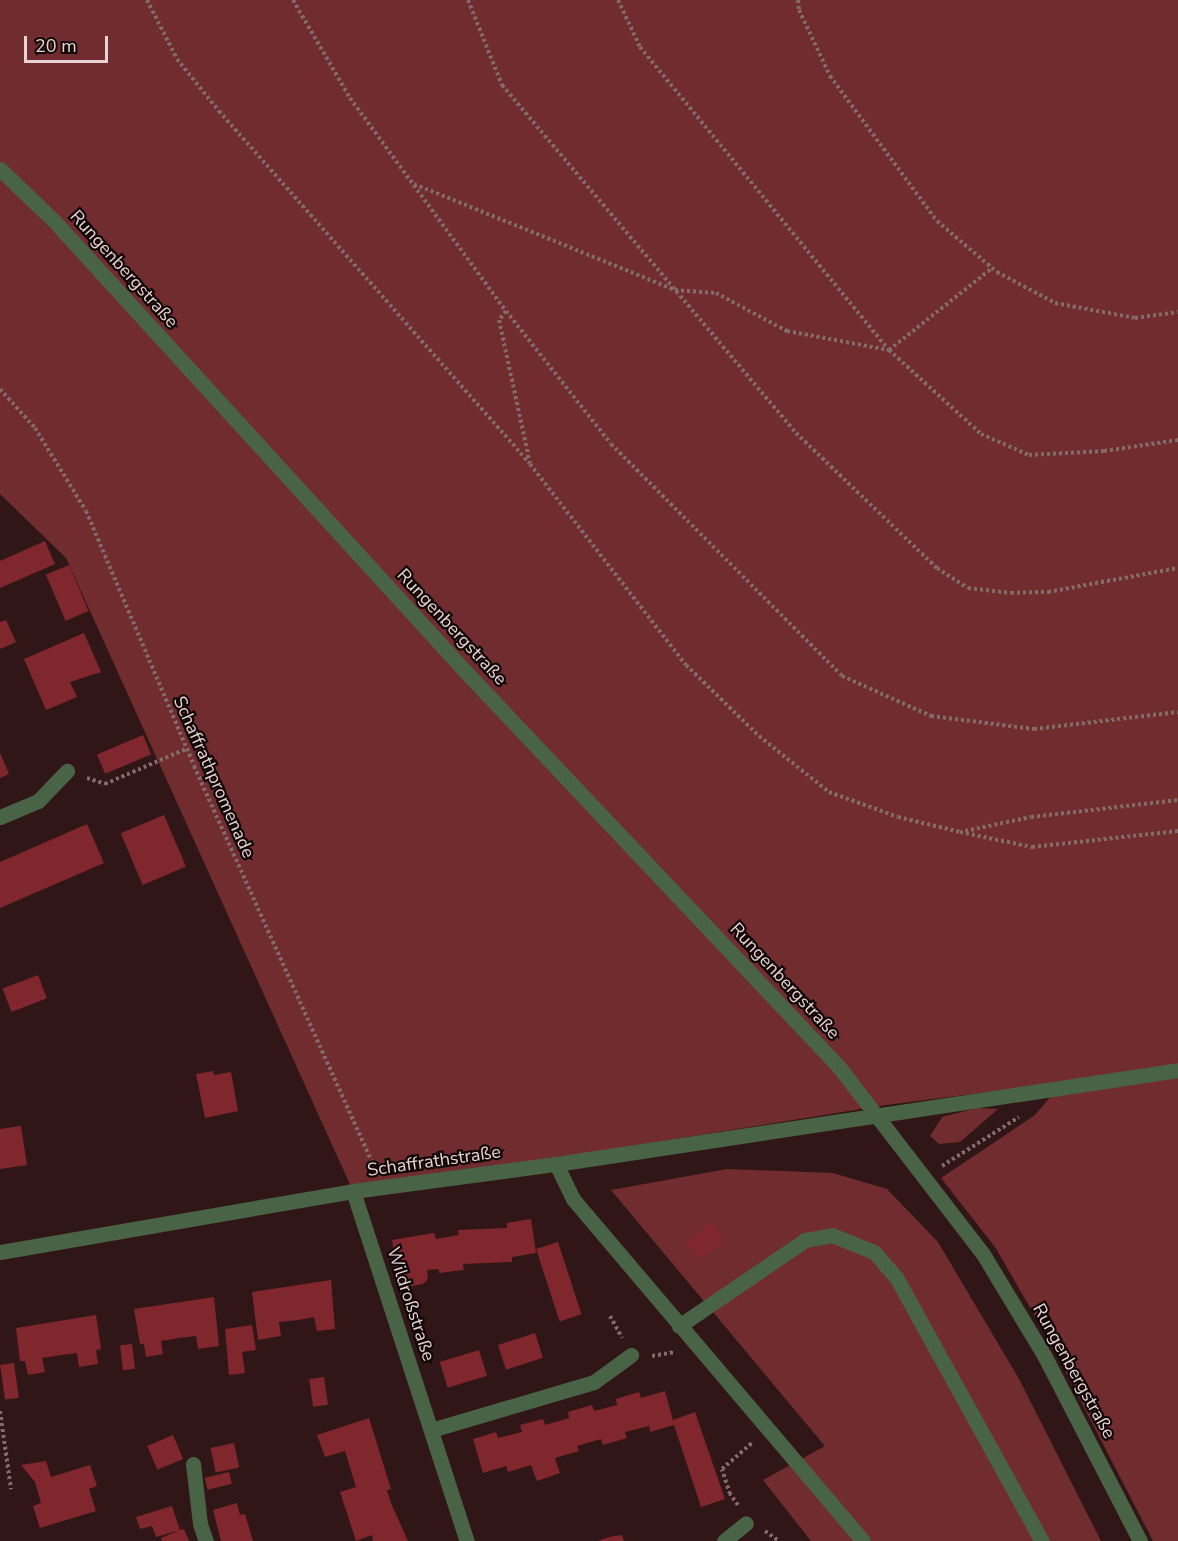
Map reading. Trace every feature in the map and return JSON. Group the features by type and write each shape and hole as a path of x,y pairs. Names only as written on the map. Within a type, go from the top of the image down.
{"street":[{"name":"Rungenbergstraße","path":"0,169 55,222 464,670 839,1067 873,1114 926,1177 983,1254 1044,1355 1140,1541"},
{"path":"0,818 38,801 67,771"},
{"path":"873,1114 1178,1070"},
{"name":"Schaffrathstraße","path":"0,1251 353,1191 556,1164 873,1114"},
{"path":"556,1164 573,1198 863,1541"},
{"name":"Wildroßstraße","path":"353,1191 467,1541"},
{"path":"679,1326 805,1240 831,1234 874,1252 896,1277 1042,1541"},
{"path":"431,1430 594,1382 631,1355"},
{"path":"193,1464 200,1524 206,1541"},
{"path":"724,1541 746,1523"}],"path":[{"path":"147,0 177,59 219,111 530,464 686,665 759,736 830,792 898,817 960,832 1032,847 1178,831"},
{"path":"293,0 350,98 506,311 611,444 842,676 931,716 1034,729 1178,712"},
{"path":"468,0 502,85 796,433 937,568 968,588 1011,593 1048,592 1178,568"},
{"path":"618,0 623,16 646,55 890,350 981,434 1029,455 1104,451 1178,440"},
{"path":"798,0 799,10 830,76 937,221 992,268 1054,303 1135,318 1178,312"},
{"path":"414,184 675,290 716,293 787,331 890,350 992,268"},
{"path":"506,311 499,320 530,464"},
{"name":"Schaffrathpromenade","path":"0,389 35,428 86,511 186,749 384,1188"},
{"path":"67,771 105,784 186,749"},
{"path":"960,832 1031,817 1178,800"},
{"path":"926,1177 1022,1114"},
{"path":"631,1355 649,1357 699,1348"},
{"path":"0,1411 11,1489"},
{"path":"735,1497 730,1494 722,1469 769,1428"}],"shaded area":[{"path":"0,0 1178,0 1178,1068 886,1105 353,1191 66,558 0,494"},
{"path":"1178,1077 1178,1541 1153,1541 1054,1349 995,1247 941,1178 1035,1115 1052,1095"},
{"path":"977,1108 998,1109 960,1142 939,1144 930,1136 942,1117"},
{"path":"727,1169 833,1173 887,1189 938,1242 1019,1379 1101,1541 811,1541 763,1480 825,1446 611,1190"}],"building":[{"path":"45,541 55,564 0,588 0,561"},
{"path":"69,565 89,611 66,621 46,575"},
{"path":"6,620 16,642 0,649 0,622"},
{"path":"84,633 101,672 70,682 77,697 46,710 24,659"},
{"path":"143,735 151,754 105,774 97,755"},
{"path":"0,753 9,774 0,778"},
{"path":"164,815 186,867 143,885 121,833"},
{"path":"87,824 104,863 0,908 0,862"},
{"path":"38,975 47,998 11,1012 3,989"},
{"path":"213,1071 214,1075 231,1072 238,1111 205,1118 196,1074"},
{"path":"21,1126 27,1165 0,1169 0,1129"},
{"path":"531,1219 536,1253 512,1257 512,1262 463,1264 464,1270 439,1273 439,1269 427,1270 428,1279 423,1284 407,1287 397,1275 392,1240 434,1233 436,1239 459,1235 458,1230 507,1228 507,1223"},
{"path":"711,1222 725,1240 700,1260 686,1242"},
{"path":"558,1242 581,1314 560,1321 536,1249"},
{"path":"331,1280 335,1329 317,1331 314,1317 279,1322 281,1336 258,1340 252,1292"},
{"path":"214,1297 219,1346 198,1349 196,1336 179,1338 161,1341 163,1354 146,1357 144,1344 140,1344 134,1309"},
{"path":"96,1315 101,1349 96,1350 98,1364 79,1367 77,1353 61,1355 42,1358 45,1372 28,1375 25,1361 20,1361 16,1328"},
{"path":"252,1325 256,1350 242,1352 245,1373 229,1375 225,1329"},
{"path":"535,1333 543,1358 506,1370 498,1345"},
{"path":"132,1344 135,1369 123,1370 120,1345"},
{"path":"479,1350 487,1376 448,1388 440,1362"},
{"path":"14,1363 19,1398 5,1400 0,1365"},
{"path":"324,1377 328,1405 313,1407 309,1379"},
{"path":"665,1391 673,1420 695,1412 725,1499 701,1507 674,1425 650,1432 649,1426 625,1432 627,1438 603,1445 601,1439 577,1446 579,1451 555,1458 560,1473 537,1481 531,1465 508,1472 506,1466 483,1473 473,1439 496,1432 498,1438 522,1432 520,1425 543,1419 545,1425 569,1418 568,1412 592,1405 594,1411 617,1405 616,1399 639,1392 641,1398"},
{"path":"369,1418 391,1489 387,1490 391,1503 408,1541 373,1541 372,1535 356,1541 340,1492 356,1487 345,1451 325,1457 317,1435"},
{"path":"173,1435 183,1459 157,1470 147,1446"},
{"path":"234,1443 239,1467 216,1472 211,1448"},
{"path":"46,1461 51,1477 90,1465 97,1486 89,1489 96,1511 40,1528 33,1506 41,1503 35,1482 21,1465"},
{"path":"229,1472 232,1484 208,1490 205,1478"},
{"path":"237,1503 240,1515 245,1514 253,1541 221,1541 213,1510"},
{"path":"172,1506 180,1530 156,1537 152,1526 140,1529 136,1517"},
{"path":"184,1529 189,1541 162,1541 161,1538"},
{"path":"622,1535 624,1541 598,1541 609,1537"}]}
